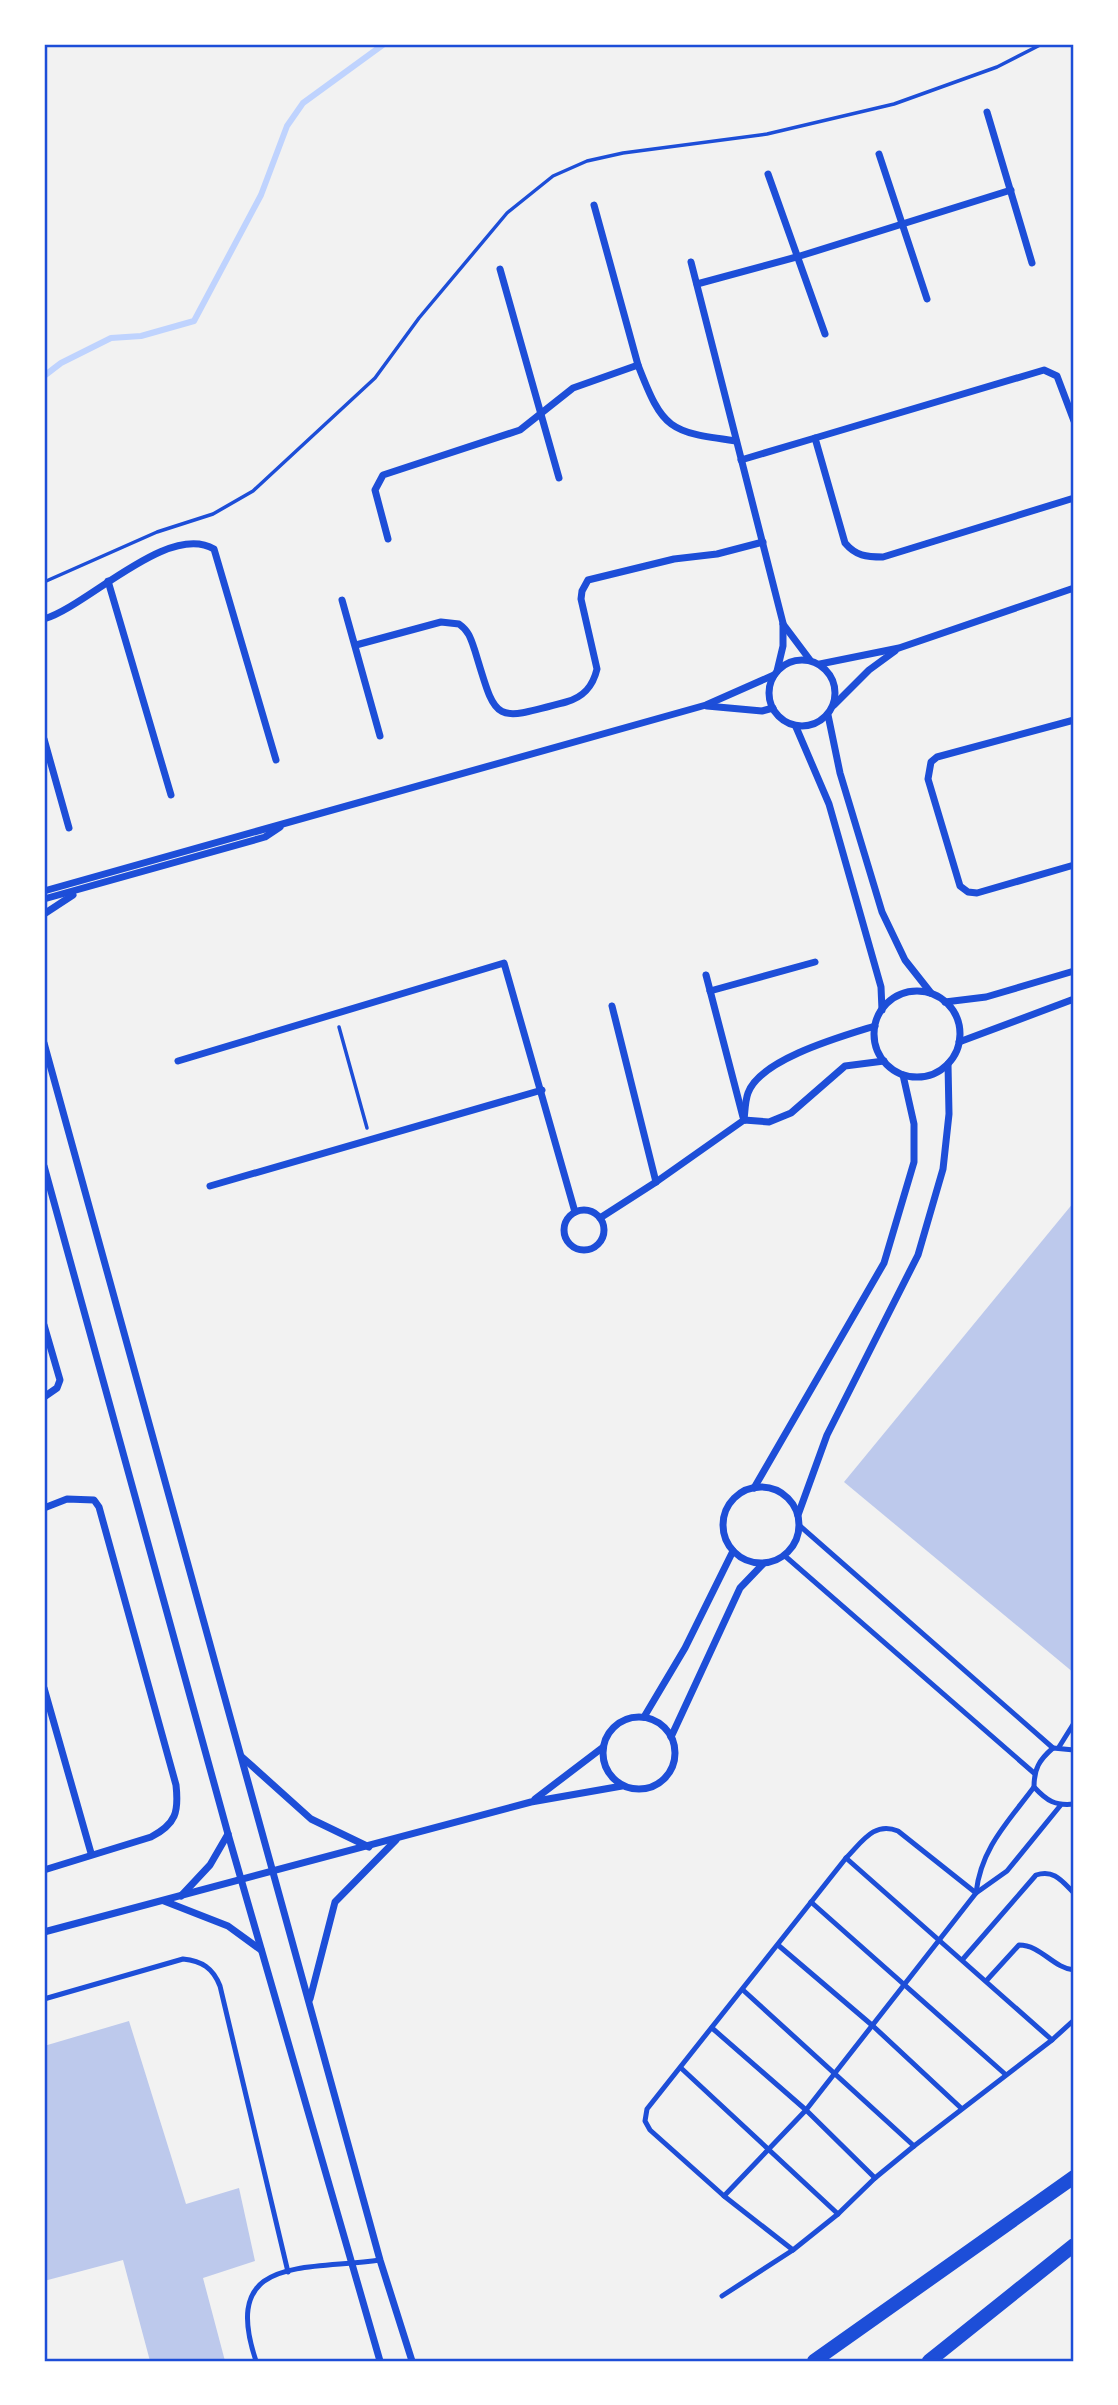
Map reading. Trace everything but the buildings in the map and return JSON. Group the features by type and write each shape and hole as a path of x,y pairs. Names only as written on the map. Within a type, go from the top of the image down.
{"main road":[{"path":"814,2361 1074,2177"},
{"path":"929,2361 1074,2245"}],"street":[{"path":"987,112 1032,264"},
{"path":"879,154 927,299"},
{"path":"768,174 800,256 825,334"},
{"path":"697,284 800,256 1011,190"},
{"path":"594,205 638,365 651,400 673,426 685,434 736,441"},
{"path":"691,262 783,623 783,646 769,693 773,708 785,723 796,727 819,723 869,670 898,648"},
{"path":"500,269 559,478"},
{"path":"388,539 375,490 379,478 520,430 562,394 587,380 638,365"},
{"path":"741,460 1044,370 1058,376 1074,421"},
{"path":"815,438 845,543 854,553 869,557 883,556 1074,498"},
{"path":"356,645 441,622 459,624 470,636 491,702 497,710 516,715 571,701 589,690 597,669 581,599 588,580 763,542"},
{"path":"44,619 67,610 138,562 165,550 199,544 214,549 276,760"},
{"path":"108,581 171,795"},
{"path":"820,664 898,648 1074,588"},
{"path":"342,600 380,736"},
{"path":"783,623 810,660"},
{"path":"44,891 706,705 776,673 797,660 810,660 820,664 834,682 834,705"},
{"path":"706,705 762,711 773,708"},
{"path":"798,1515 827,1435 918,1255 943,1169 949,1114 948,1064 959,1042 957,1018 945,1002 931,993 905,960 882,912 840,773 828,715"},
{"path":"1074,720 937,757 931,762 928,771 960,886 968,892 977,893 1074,865"},
{"path":"796,727 830,804 881,987 882,1010"},
{"path":"44,739 69,828"},
{"path":"44,899 264,837 282,826"},
{"path":"44,914 83,889"},
{"path":"710,991 815,962"},
{"path":"178,1060 504,963 575,1212"},
{"path":"945,1002 986,997 1074,971"},
{"path":"706,975 744,1120"},
{"path":"931,993 907,992 895,997 882,1010 875,1026 877,1050 884,1061 903,1075 927,1076 948,1064"},
{"path":"959,1042 1074,999"},
{"path":"612,1006 656,1182"},
{"path":"744,1120 748,1091 775,1064 805,1049 875,1026"},
{"path":"44,1043 380,2260 412,2361"},
{"path":"600,1218 744,1120 769,1122 791,1113 845,1066 884,1061"},
{"path":"764,1564 741,1559 733,1551 727,1542 724,1519 734,1499 754,1488 884,1263 914,1162 914,1125 903,1075"},
{"path":"210,1186 542,1090"},
{"path":"44,1166 241,1881 380,2361"},
{"path":"589,1210 600,1218 604,1230 600,1242 589,1250 577,1249 564,1234 566,1221 575,1212 589,1210"},
{"path":"44,1325 60,1380 57,1388 44,1397"},
{"path":"671,1737 740,1588 764,1564 785,1556 798,1538 800,1526 793,1504 776,1490 754,1488"},
{"path":"44,1508 82,1497 94,1500 99,1507 176,1784 175,1816 167,1829 151,1837 91,1853 44,1870"},
{"path":"644,1717 685,1648 733,1551"},
{"path":"44,1688 91,1853"},
{"path":"44,1932 531,1802 622,1786 644,1789 664,1779 675,1759 671,1737 664,1727 644,1717 622,1721 613,1727 603,1748 531,1802"},
{"path":"603,1748 606,1770 622,1786"},
{"path":"241,1757 311,1819 369,1847"},
{"path":"180,1896 211,1865 228,1834"},
{"path":"309,2002 335,1902 396,1839"},
{"path":"164,1901 228,1926 261,1951"}],"lane":[{"path":"800,1526 1056,1748 1074,1750"},
{"path":"785,1556 1034,1773"},
{"path":"976,1893 979,1870 985,1854 1034,1787 1034,1773 1040,1758 1056,1748 1074,1723"},
{"path":"1034,1787 1046,1800 1060,1806 1074,1804"},
{"path":"724,2196 772,2150 806,2110 976,1893 1007,1871 1060,1806"},
{"path":"793,2250 724,2196 650,2130 645,2121 647,2109 846,1858 876,1828 888,1827 898,1831 976,1893"},
{"path":"846,1858 1052,2039"},
{"path":"963,1959 1035,1875 1046,1872 1055,1874 1074,1893"},
{"path":"811,1902 1005,2074"},
{"path":"778,1945 873,2026 961,2108"},
{"path":"987,1980 1019,1945 1036,1948 1060,1966 1074,1970"},
{"path":"44,1999 183,1959 210,1969 220,1986 288,2272"},
{"path":"743,1990 914,2146"},
{"path":"722,2296 793,2250 914,2146 1074,2020"},
{"path":"712,2028 806,2110 875,2178"},
{"path":"681,2067 838,2214"},
{"path":"256,2361 245,2321 251,2291 259,2283 288,2272 380,2260"}],"path":[{"path":"44,582 157,532 213,513 253,491 375,378 419,318 507,213 553,176 587,162 623,153 767,134 894,104 997,67 1042,44"},
{"path":"335,1013 370,1140"}],"waterway":[{"path":"44,376 61,363 111,338 141,336 194,321 261,195 287,126 303,103 384,44"}]}
